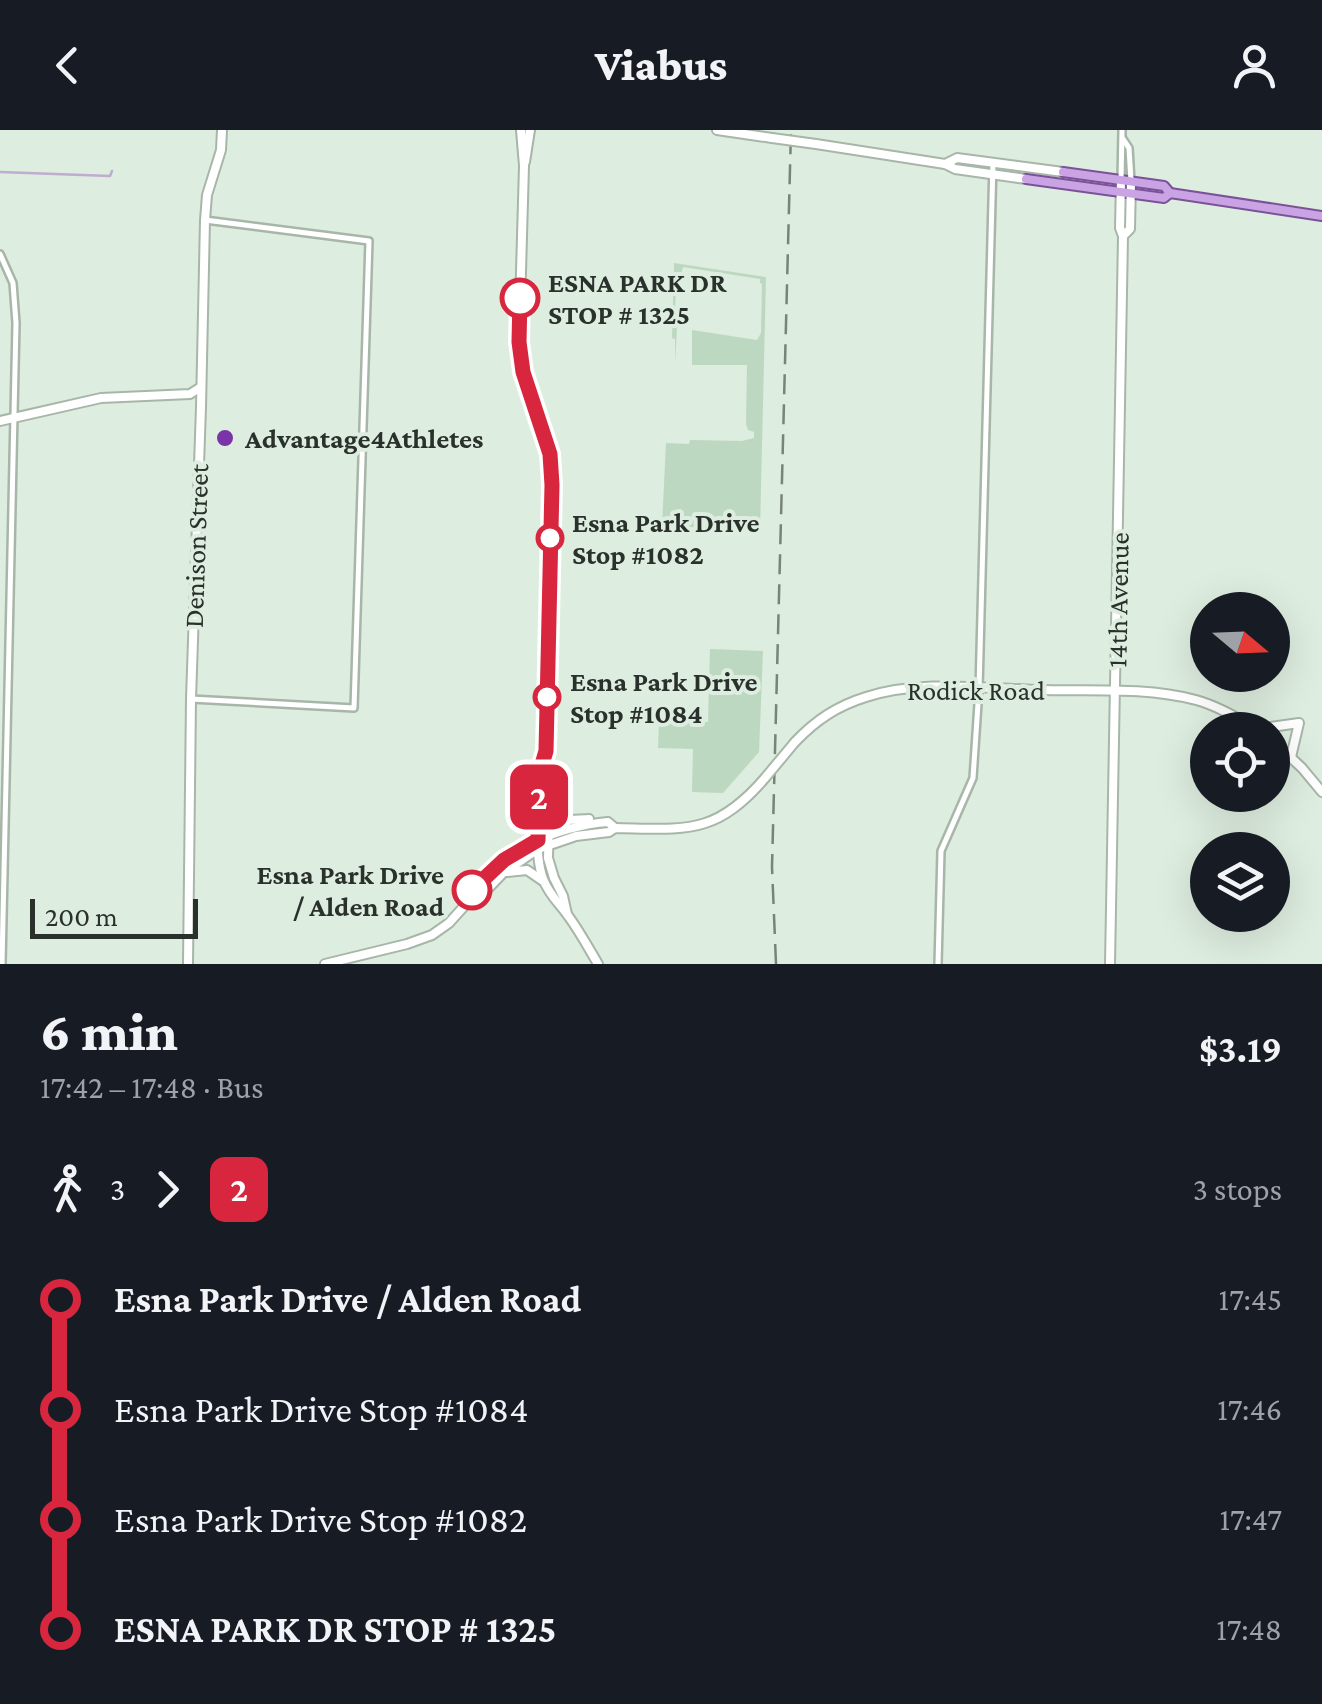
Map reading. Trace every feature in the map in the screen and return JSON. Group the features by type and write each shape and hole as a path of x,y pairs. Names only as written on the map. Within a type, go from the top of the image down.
{"main road":[{"name":"Denison Street","path":"188,964 191,699 205,220 222,130"},
{"path":"521,130 524,166 519,342 523,372 550,454 552,485 546,751 549,800 538,862 555,902 567,914 598,964"},
{"path":"524,166 530,130"},
{"path":"717,130 945,164 955,169 1322,216"},
{"path":"945,164 957,158 1126,180 1164,186 1170,194"},
{"path":"1083,186 1086,175"},
{"name":"14th Avenue","path":"1110,964 1123,236 1130,229 1126,180"},
{"path":"0,421 101,398 190,394 201,387"},
{"name":"Rodick Road","path":"543,842 609,832 612,825 686,828 717,820 742,804 823,716 868,696 908,688 1158,693 1198,701 1224,712"},
{"path":"1290,725 1299,723 1291,757 1322,792"},
{"path":"546,751 540,771 543,842 567,914"},
{"path":"549,800 552,812 559,817 612,825"},
{"path":"326,964 432,936 543,842"},
{"path":"468,902 472,890 495,867 515,852 543,842"},
{"path":"503,873 528,870 543,880"}],"street":[{"name":"14th Avenue","path":"1122,130 1129,148 1126,180"},
{"path":"938,964 941,852 973,778 979,689 993,163"},
{"path":"191,699 354,708 370,241 205,220"},
{"path":"0,254 15,299 2,964"}],"green space":[{"path":"674,263 766,277 760,530 662,526 666,443 754,438 746,424 747,365 692,365 692,330 757,340 761,333 760,279 683,267 681,274 676,274 675,322 680,322 680,326 675,363"},
{"path":"710,649 763,651 759,752 723,793 692,792 693,749 658,748 659,722 708,722"}],"waterway":[{"path":"0,172 110,176 112,171"}],"railway":[{"path":"776,964 772,867 791,130"}],"bus line":[{"name":"2","path":"472,890 504,860 538,840 540,771 546,751 552,485 550,456 523,372 520,298"}],"place":[{"name":"ESNA PARK DR STOP # 1325","path":"520,298"},
{"name":"Advantage4Athletes","path":"225,438"},
{"name":"Esna Park Drive Stop #1082","path":"550,538"},
{"name":"Esna Park Drive Stop #1084","path":"547,697"},
{"name":"Esna Park Drive / Alden Road","path":"472,890"}]}
